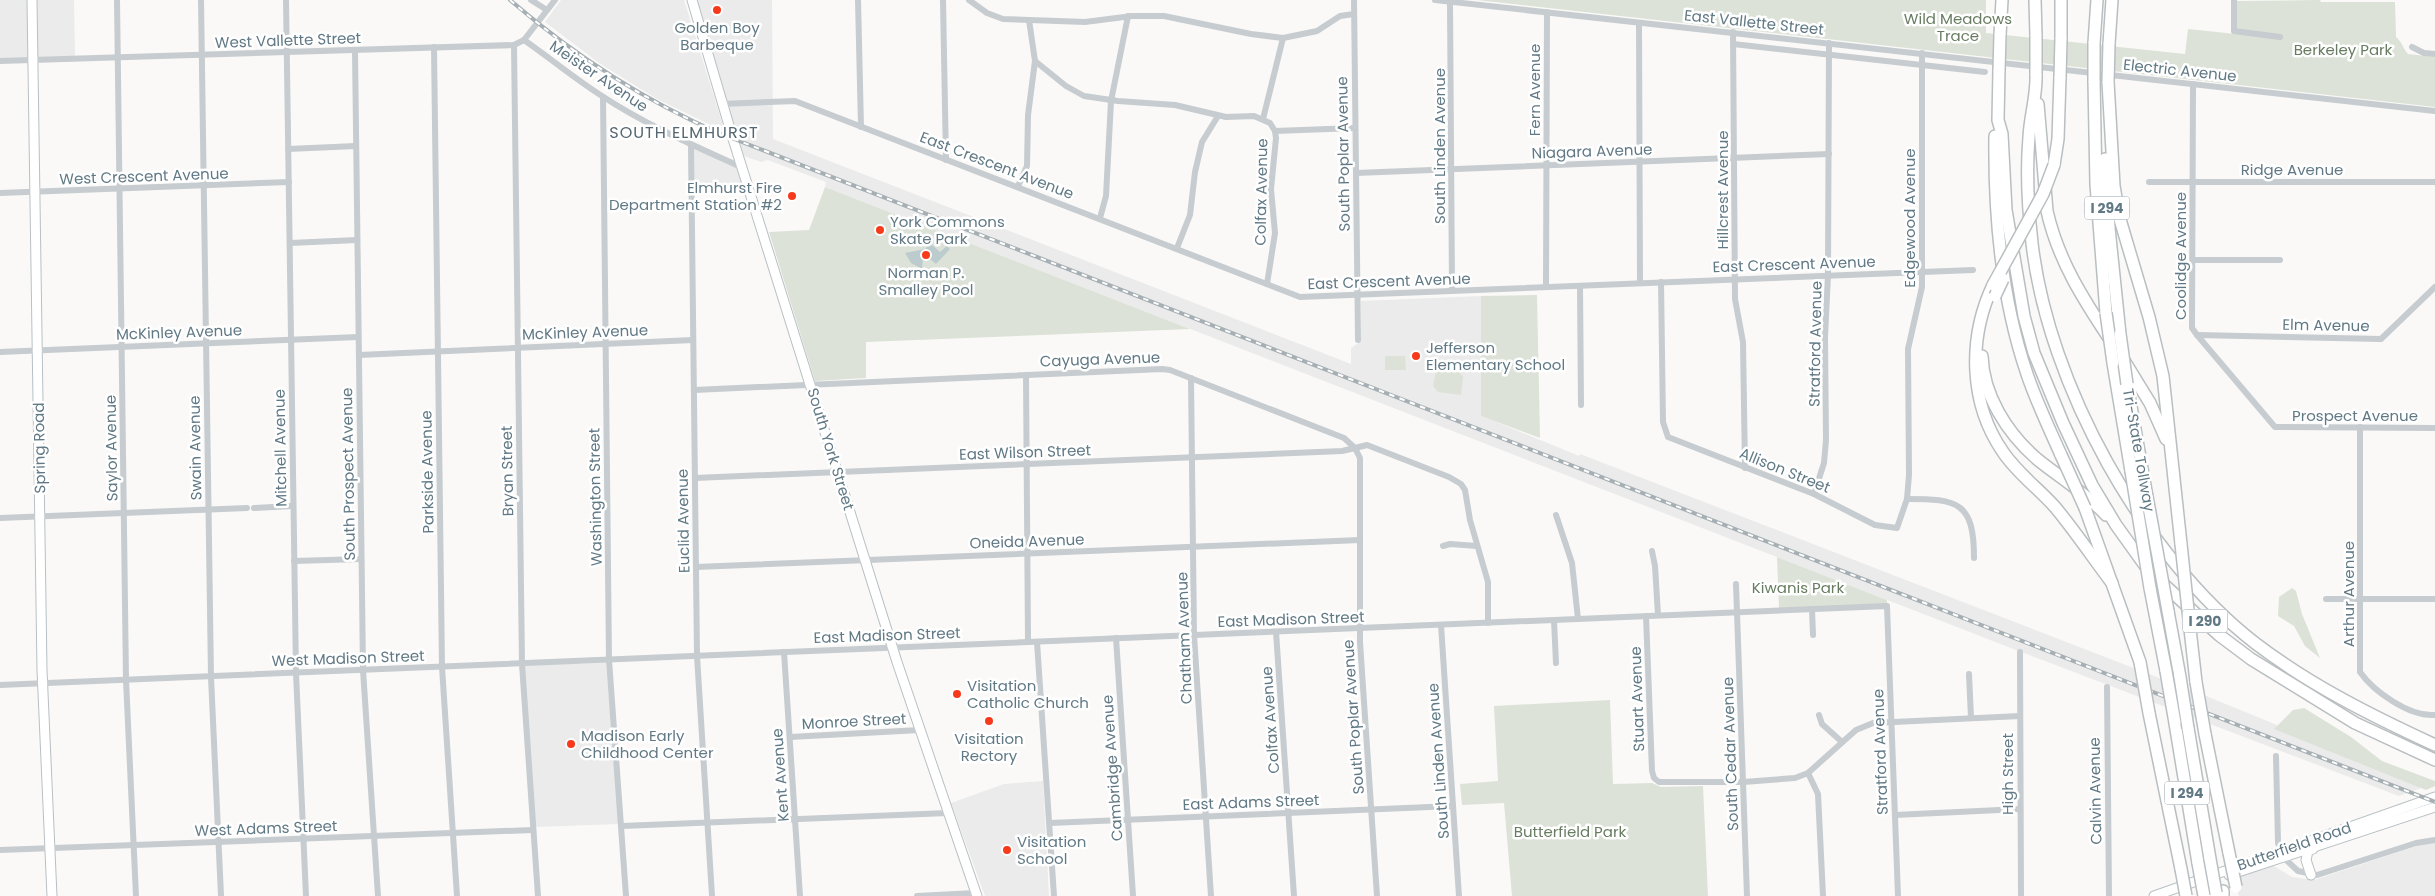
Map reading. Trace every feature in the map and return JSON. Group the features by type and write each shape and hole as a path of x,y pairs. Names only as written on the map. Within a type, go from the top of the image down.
{"highway":[{"name":"I 290","path":"2002,0 1998,120 2002,134 2006,210 2024,316 2034,354 2078,456 2116,525 2149,571 2219,635 2251,659 2347,719 2435,760"},
{"name":"I 290","path":"2035,0 2036,76 2029,137 2028,175 2032,245 2038,280 2056,350 2098,445 2132,504 2194,586 2254,642 2318,686 2370,715 2435,745"},
{"path":"2062,0 2058,139 2054,165 2043,194 2023,232 2020,243 1982,312 1976,351 1977,386 1987,422 1994,437 2014,466 2055,508 2112,583"},
{"name":"Tri-State Tollway","path":"2097,0 2094,43 2096,184 2106,313 2150,588 2204,896"},
{"name":"Tri-State Tollway","path":"2112,0 2104,154 2120,334 2127,384 2204,820 2220,894"},
{"path":"2036,76 2047,210 2056,245 2063,264 2081,296 2150,403 2169,450 2176,485"},
{"path":"2108,82 2114,186 2119,216 2149,317 2161,368 2176,485 2196,682 2237,893"},
{"path":"1998,120 1995,134 1994,180 1999,245 2008,299 2026,373 2085,508 2140,662 2186,896"},
{"path":"1994,291 1984,326 1982,349 1986,382 1997,411 2035,457 2100,508 2116,525"}],"main road":[{"name":"Spring Road","path":"32,0 43,684 52,896"},
{"name":"South York Street","path":"692,0 722,104 865,560 976,895"},
{"name":"Butterfield Road","path":"2164,896 2435,798"},
{"name":"Butterfield Road","path":"2154,896 2282,854 2316,847 2435,807"},
{"path":"2311,875 2306,860 2308,851 2316,847"}],"street":[{"name":"Saylor Avenue","path":"117,0 126,680 136,896"},
{"name":"Swain Avenue","path":"201,0 211,677 220,896"},
{"name":"Mitchell Avenue","path":"286,0 296,673 306,896"},
{"path":"531,0 547,10"},
{"name":"West Vallette Street","path":"0,61 514,45 524,40 555,0"},
{"path":"858,0 862,127"},
{"path":"943,0 946,160"},
{"path":"969,0 992,15 1003,19 1086,22 1149,15 1178,18 1237,32 1283,38 1317,31 1340,16 1354,14"},
{"name":"South Poplar Avenue","path":"1354,0 1358,340"},
{"name":"East Vallette Street","path":"1435,0 1922,53"},
{"path":"2234,0 2234,31 2280,37"},
{"name":"South Linden Avenue","path":"1450,2 1452,291"},
{"name":"Fern Avenue","path":"1546,287 1547,12"},
{"path":"1100,218 1106,196 1111,101 1128,16"},
{"path":"1018,186 1026,166 1028,115 1035,60 1029,20"},
{"path":"1639,22 1640,283"},
{"name":"Hillcrest Avenue","path":"1733,32 1734,279 1735,299 1743,342 1745,468"},
{"name":"Colfax Avenue","path":"1263,119 1283,38"},
{"name":"Meister Avenue","path":"524,40 603,97 691,144 743,168"},
{"name":"Stratford Avenue","path":"1814,494 1824,463 1826,445 1825,337 1828,275 1829,154 1828,43"},
{"name":"East Vallette Street","path":"1733,44 1985,72"},
{"name":"Bryan Street","path":"514,45 522,664 538,896"},
{"path":"2412,46 2424,53 2435,54"},
{"name":"Parkside Avenue","path":"434,47 442,667 457,896"},
{"name":"South Prospect Avenue","path":"354,51 363,670 378,896"},
{"name":"Edgewood Avenue","path":"1897,528 1907,499 1908,349 1921,299 1923,272 1922,53"},
{"name":"Electric Avenue","path":"1922,53 2435,112"},
{"path":"1035,60 1075,92 1092,98 1174,105 1218,116 1263,119 1270,123 1275,131 1355,128"},
{"name":"Coolidge Avenue","path":"2194,84 2192,328 2276,427"},
{"name":"Washington Street","path":"603,97 609,660 626,896"},
{"name":"East Crescent Avenue","path":"722,104 792,100 1018,186 1300,297 1973,270"},
{"path":"1177,248 1190,215 1195,172 1202,142 1218,116"},
{"name":"Colfax Avenue","path":"1267,284 1275,233 1271,189 1275,131"},
{"name":"Euclid Avenue","path":"691,144 697,656 712,896"},
{"path":"288,149 356,146"},
{"name":"Niagara Avenue","path":"1356,173 1829,154"},
{"name":"West Crescent Avenue","path":"0,193 119,190 289,182"},
{"name":"Ridge Avenue","path":"2149,182 2435,182"},
{"path":"290,243 357,240"},
{"path":"2193,260 2280,260"},
{"name":"Allison Street","path":"1661,282 1663,422 1668,436 1679,442 1814,494 1875,525 1897,528"},
{"path":"1580,286 1581,406"},
{"name":"Elm Avenue","path":"2197,335 2381,339 2435,287"},
{"name":"McKinley Avenue","path":"0,352 358,337"},
{"name":"McKinley Avenue","path":"359,355 694,340"},
{"name":"Cayuga Avenue","path":"694,390 1162,369 1192,378 1344,438 1356,448 1367,445 1456,480 1465,490 1466,504 1488,585 1488,623"},
{"path":"1026,375 1028,642"},
{"name":"Chatham Avenue","path":"1192,378 1194,635 1211,896"},
{"name":"Prospect Avenue","path":"2276,427 2435,428"},
{"name":"Arthur Avenue","path":"2360,427 2360,672 2368,683 2404,707 2426,716 2435,715"},
{"name":"South Poplar Avenue","path":"1356,448 1360,458 1360,628 1377,896"},
{"name":"East Wilson Street","path":"695,478 1342,451 1356,448"},
{"path":"1907,499 1943,500 1962,509 1972,527 1974,558"},
{"path":"0,518 294,506"},
{"path":"1556,515 1572,563 1578,619"},
{"name":"Oneida Avenue","path":"696,567 1360,540"},
{"path":"1443,546 1450,544 1477,546"},
{"path":"1652,551 1656,566 1658,615"},
{"path":"294,562 361,559"},
{"name":"South Cedar Avenue","path":"1736,584 1747,896"},
{"path":"2326,599 2435,599"},
{"name":"Stratford Avenue","path":"1887,606 1898,896"},
{"name":"East Madison Street","path":"697,656 1887,606"},
{"path":"1812,609 1813,635"},
{"name":"Stuart Avenue","path":"1646,616 1652,771 1656,781 1664,784 1743,782"},
{"path":"1554,620 1556,663"},
{"name":"South Linden Avenue","path":"1441,625 1459,896"},
{"name":"Colfax Avenue","path":"1276,632 1294,896"},
{"name":"Cambridge Avenue","path":"1116,638 1133,896"},
{"path":"1037,642 1054,896"},
{"name":"Kent Avenue","path":"784,652 800,896"},
{"name":"High Street","path":"2020,652 2020,896"},
{"name":"West Madison Street","path":"0,685 697,656"},
{"path":"1970,674 1971,718"},
{"name":"Calvin Avenue","path":"2106,686 2109,896"},
{"path":"1819,715 1822,724 1842,742"},
{"path":"1743,782 1789,779 1808,773 1856,730 1866,725 1892,721 2020,716"},
{"name":"Monroe Street","path":"790,737 920,730"},
{"path":"2276,756 2277,836 2282,854 2298,871 2311,875 2324,873 2416,843 2435,840"},
{"path":"1808,773 1818,794 1823,896"},
{"name":"East Adams Street","path":"1050,824 1453,806"},
{"path":"1895,815 2020,809"},
{"path":"622,826 948,814"},
{"name":"West Adams Street","path":"0,850 533,830"},
{"path":"916,896 976,895"}],"shaded area":[{"path":"0,0 74,0 75,58 0,59"},
{"path":"561,0 684,0 725,132 657,99 599,63 545,22"},
{"path":"695,0 772,0 773,139 1351,364 1351,348 1361,341 1361,301 1481,296 1482,416 1579,456 1580,454 2206,696 2427,786 2399,796 2016,650 825,187 826,182 768,160 761,162 744,156"},
{"path":"688,146 736,166 744,189 689,191"},
{"name":"Norman P. Smalley Pool","path":"930,243 940,252 947,246 950,249 936,264 929,258 923,259 922,269 911,263 905,253 925,249"},
{"name":"Madison Early Childhood Center","path":"606,663 619,824 535,827 524,665"},
{"name":"Visitation School","path":"1043,781 1049,896 985,896 951,803 1004,784"},
{"path":"2435,842 2435,896 2239,896 2232,878 2272,865 2292,877 2314,880 2420,845"}],"green space":[{"name":"Berkeley Park","path":"1477,0 1986,0 1986,33 2185,54 2188,29 2236,34 2236,1 2320,0 2321,2 2395,2 2396,37 2406,52 2408,54 2435,57 2435,107"},
{"path":"825,187 1190,329 866,342 866,378 815,381 769,232 809,230"},
{"path":"1537,295 1540,438 1481,416 1481,296"},
{"path":"1385,356 1405,356 1406,370 1385,370"},
{"path":"1451,368 1459,371 1463,377 1461,395 1438,392 1433,386 1436,372"},
{"name":"Kiwanis Park","path":"1777,557 1887,600 1887,604 1779,608"},
{"path":"2292,588 2296,591 2302,614 2320,658 2305,646 2294,626 2278,616 2279,597"},
{"name":"Butterfield Park","path":"1610,700 1613,784 1652,783 1661,787 1703,786 1708,896 1512,896 1504,803 1462,805 1460,784 1498,781 1494,706"},
{"path":"2304,708 2351,737 2382,761 2435,781 2435,786 2426,790 2274,729 2293,710"}],"railway":[{"path":"510,0 559,39 609,74 662,106 719,133 2435,802"}],"place":[{"name":"Golden Boy Barbeque","path":"717,10"},
{"name":"Elmhurst Fire Department Station #2","path":"792,196"},
{"name":"York Commons Skate Park","path":"880,230"},
{"name":"Norman P. Smalley Pool","path":"926,255"},
{"name":"Jefferson Elementary School","path":"1416,356"},
{"name":"Visitation Catholic Church","path":"957,694"},
{"name":"Visitation Rectory","path":"989,721"},
{"name":"Madison Early Childhood Center","path":"571,744"},
{"name":"Visitation School","path":"1007,850"}],"district":[{"name":"SOUTH ELMHURST","path":"684,132"}],"park label":[{"name":"Wild Meadows Trace","path":"1958,26"}]}
